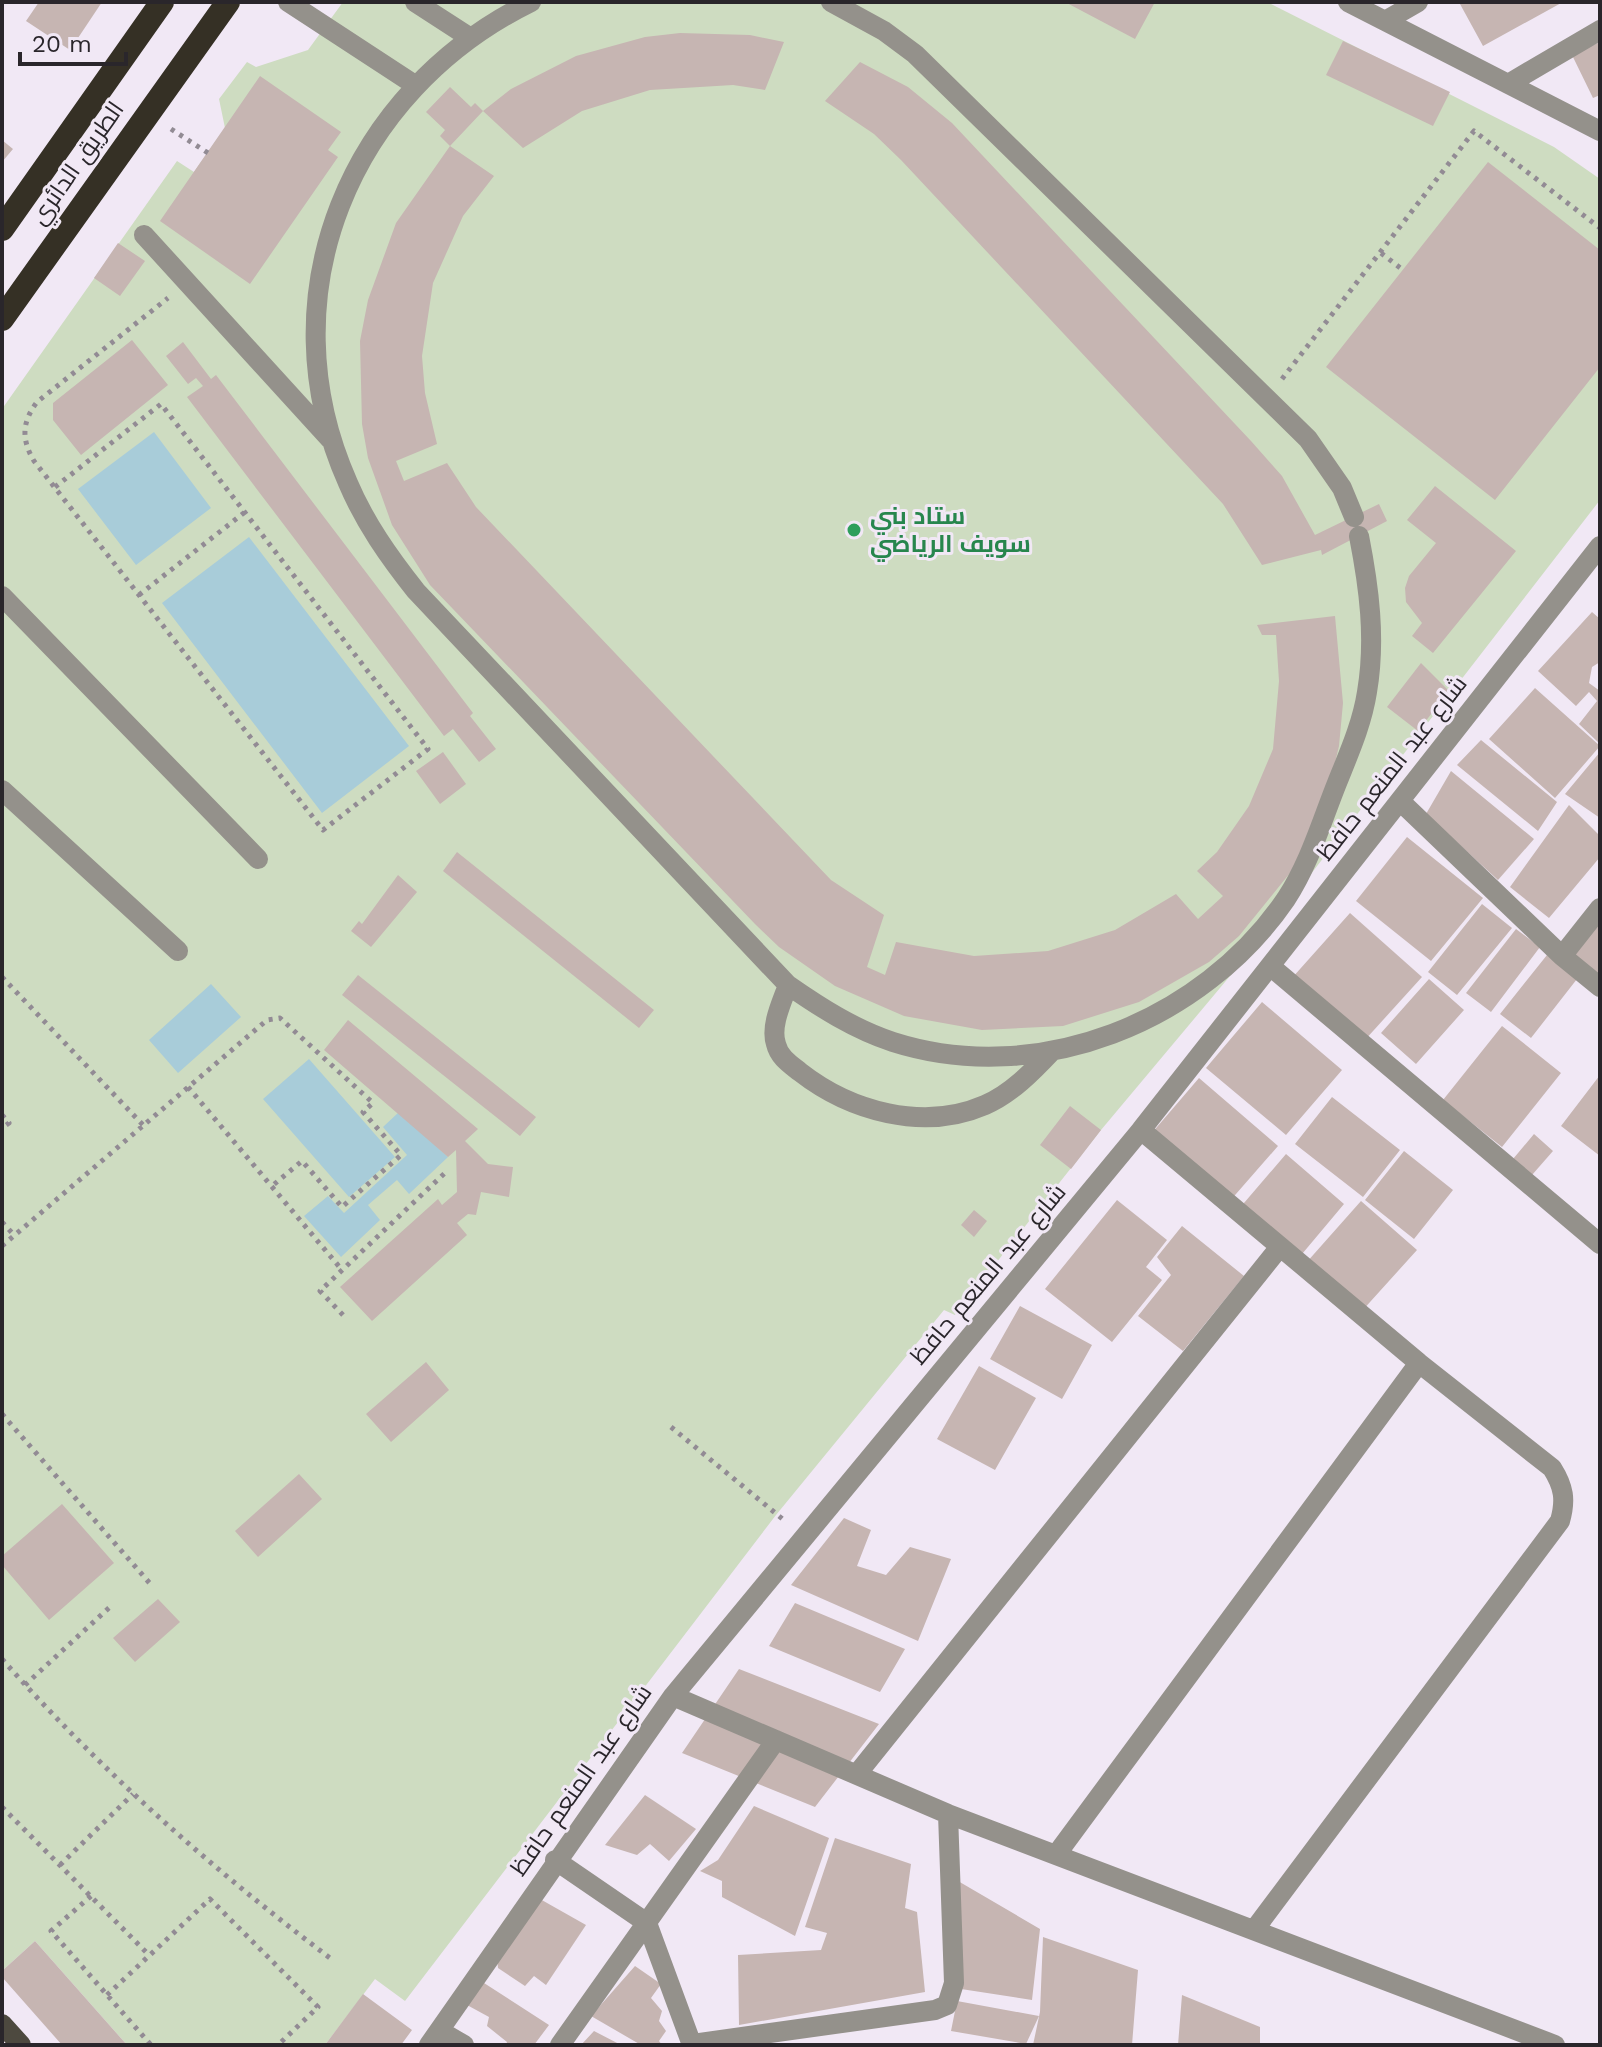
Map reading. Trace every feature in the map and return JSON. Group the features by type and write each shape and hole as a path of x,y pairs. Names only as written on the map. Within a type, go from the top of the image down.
{"highway":[{"name":"الطريق الدائري","path":"2,229 162,2"},
{"name":"الطريق الدائري","path":"2,319 228,2"}],"main road":[{"path":"2,2024 21,2045"}],"street":[{"path":"288,2 415,85"},
{"path":"415,2 469,37"},
{"path":"531,2 469,37 415,85 364,153 330,232 316,316 320,387 333,442 366,521 416,591 788,985 856,1027 920,1048 972,1056 1052,1051 1131,1028 1202,987 1262,931 1287,898 1324,825 1355,740 1367,692 1371,613 1356,526 1327,463 1266,398 915,54 884,31 831,2"},
{"path":"1348,2 1600,131"},
{"path":"1385,21 1418,2"},
{"path":"1508,84 1600,30"},
{"path":"144,235 333,442"},
{"name":"شارع عبد المنعم حافظ","path":"434,2038 555,1860 673,1696 1141,1130 1600,546"},
{"path":"2,596 258,859"},
{"path":"2,790 178,951"},
{"path":"1400,801 1562,956 1600,987"},
{"path":"1562,956 1600,908"},
{"path":"1270,966 1600,1244"},
{"path":"788,985 774,1033 779,1052 817,1085 874,1110 937,1116 986,1105 1030,1074 1052,1051"},
{"path":"1141,1130 1279,1248 1552,1468 1562,1484 1564,1505 1560,1521 1254,1930"},
{"path":"857,1774 1279,1248"},
{"path":"1056,1855 1419,1363"},
{"path":"673,1696 948,1814 1555,2045"},
{"path":"560,2045 776,1740"},
{"path":"555,1860 647,1923 692,2044 935,2010 947,2005 954,1983 948,1814"},
{"path":"434,2038 464,2045"}],"path":[{"path":"147,113 208,153"},
{"path":"1266,398 1474,131 1600,228"},
{"path":"1381,253 1403,270"},
{"path":"55,487 161,404 428,749 323,830 55,487 27,449 23,436 30,411 187,283"},
{"path":"139,595 245,512"},
{"path":"2,977 143,1125"},
{"path":"2,1246 267,1020 280,1018 373,1103 363,1112 401,1155 342,1207 302,1161 272,1186"},
{"path":"188,1087 342,1270"},
{"path":"2,1115 9,1123 2,1128"},
{"path":"343,1315 320,1291 448,1170"},
{"path":"2,1222 14,1235"},
{"path":"2,1414 153,1587"},
{"path":"671,1427 805,1536"},
{"path":"25,1685 112,1605"},
{"path":"2,1659 133,1794 209,1863 334,1961"},
{"path":"60,1865 133,1794"},
{"path":"2,1807 149,1955"},
{"path":"91,1896 51,1931 151,2045"},
{"path":"107,1995 210,1899 318,2007 278,2045"}],"green space":[{"path":"343,2 1267,2 1554,147 1600,179 1600,500 1256,945 1101,1130 955,1315 944,1310 776,1515 405,2001 375,1979 325,2045 127,2045 35,1941 2,1971 2,409 177,161 194,172 225,128 219,99 247,62 256,67 308,50"}],"water":[{"path":"154,432 211,508 136,565 78,489"},
{"path":"249,537 409,746 322,813 162,603"},
{"path":"211,984 241,1017 178,1073 149,1040"},
{"path":"309,1059 395,1157 349,1197 263,1099"},
{"path":"399,1112 448,1157 409,1194 397,1180 368,1205 380,1220 341,1257 304,1216 328,1196 344,1213 407,1155 383,1127"}],"building":[{"path":"39,2 102,2 70,50 26,21"},
{"path":"1065,2 1155,2 1135,39"},
{"path":"1563,2 1483,46 1460,4"},
{"path":"680,33 750,35 784,42 765,90 733,85 650,90 582,111 523,148 483,111 511,89 576,56 645,37"},
{"path":"1343,41 1450,92 1433,126 1326,75"},
{"path":"1600,42 1600,95 1593,98 1572,55"},
{"path":"860,62 908,87 952,123 1282,476 1315,535 1379,504 1387,521 1322,555 1321,550 1262,565 1223,504 901,160 874,134 825,101"},
{"path":"260,76 341,132 328,150 338,157 250,284 160,221"},
{"path":"450,87 471,107 475,103 483,111 450,146 440,136 445,130 426,112"},
{"path":"2,140 13,149 2,162"},
{"path":"450,146 494,176 463,216 433,283 422,356 425,393 437,444 396,461 404,481 447,463 476,507 831,880 884,915 867,967 885,975 896,942 974,956 1048,951 1115,930 1176,894 1198,919 1223,896 1197,871 1217,852 1249,806 1273,749 1279,681 1276,635 1262,635 1257,625 1335,616 1343,703 1339,746 1329,788 1294,868 1239,936 1209,962 1139,1002 1063,1026 982,1030 904,1016 835,986 779,947 755,924 430,585 392,525 368,458 362,424 360,341 368,300 396,223"},
{"path":"1488,162 1600,250 1600,367 1495,500 1326,367"},
{"path":"118,243 145,261 120,296 94,278"},
{"path":"132,340 168,385 81,455 53,420 53,403"},
{"path":"183,342 211,379 216,375 473,713 470,716 496,749 479,762 453,729 444,736 187,397 203,386 196,378 188,384 166,356"},
{"path":"1435,486 1516,551 1433,653 1412,636 1422,623 1406,602 1405,588 1409,576 1436,543 1407,520"},
{"path":"1592,612 1600,619 1600,662 1592,667 1589,683 1600,691 1600,744 1579,724 1597,701 1589,692 1576,706 1538,671"},
{"path":"1421,663 1449,691 1418,731 1387,707"},
{"path":"1535,688 1600,746 1555,798 1489,739"},
{"path":"1481,740 1557,802 1538,831 1457,765"},
{"path":"443,752 466,784 440,804 416,771"},
{"path":"1600,752 1600,818 1565,794"},
{"path":"1451,771 1534,839 1498,880 1426,814"},
{"path":"1569,805 1600,836 1600,857 1549,918 1510,887"},
{"path":"1407,837 1483,898 1431,961 1356,901"},
{"path":"457,852 654,1010 639,1028 443,871"},
{"path":"398,875 417,892 371,947 351,931 359,921 362,924"},
{"path":"1482,904 1512,928 1457,995 1428,972"},
{"path":"1350,913 1422,977 1364,1041 1292,978"},
{"path":"1600,920 1600,976 1569,955"},
{"path":"1516,929 1540,947 1491,1012 1466,993"},
{"path":"1547,955 1577,979 1531,1038 1500,1014"},
{"path":"358,975 536,1117 520,1136 342,995"},
{"path":"1429,979 1464,1010 1416,1064 1381,1033"},
{"path":"1262,1002 1342,1070 1286,1135 1206,1068"},
{"path":"348,1020 478,1129 465,1141 488,1164 513,1167 509,1197 481,1192 476,1215 468,1214 457,1223 467,1235 372,1321 340,1287 438,1199 442,1205 457,1192 456,1150 448,1157 324,1050"},
{"path":"1502,1026 1561,1073 1502,1147 1443,1100"},
{"path":"1600,1075 1600,1156 1561,1126"},
{"path":"1199,1078 1278,1146 1229,1202 1151,1134"},
{"path":"1332,1097 1400,1150 1363,1197 1295,1144"},
{"path":"1070,1106 1101,1130 1071,1169 1040,1145"},
{"path":"1534,1134 1553,1151 1532,1175 1513,1159"},
{"path":"1404,1151 1453,1190 1414,1239 1365,1200"},
{"path":"1286,1154 1344,1204 1297,1260 1238,1210"},
{"path":"1117,1200 1167,1240 1146,1267 1162,1280 1112,1342 1045,1289"},
{"path":"1361,1201 1417,1250 1361,1312 1306,1263"},
{"path":"974,1210 987,1221 974,1237 961,1225"},
{"path":"1182,1226 1244,1276 1183,1351 1138,1316 1171,1275 1157,1257"},
{"path":"1020,1306 1092,1345 1062,1399 990,1359"},
{"path":"426,1362 449,1390 391,1442 366,1414"},
{"path":"979,1366 1036,1398 995,1470 937,1439"},
{"path":"299,1474 322,1499 258,1557 235,1531"},
{"path":"62,1504 114,1563 49,1620 2,1565 2,1556"},
{"path":"844,1518 871,1530 857,1566 886,1575 910,1547 951,1559 918,1641 791,1585"},
{"path":"158,1599 180,1622 135,1662 113,1638"},
{"path":"795,1603 905,1649 880,1692 769,1646"},
{"path":"739,1669 879,1724 815,1807 682,1753"},
{"path":"645,1795 696,1829 669,1861 650,1844 637,1855 605,1845"},
{"path":"754,1806 829,1838 795,1936 722,1897 722,1881 700,1871 718,1860"},
{"path":"835,1838 911,1864 905,1908 917,1912 925,1992 739,2025 738,1955 821,1950 827,1933 805,1927"},
{"path":"958,1881 1040,1929 1032,2000 961,1989"},
{"path":"540,1899 586,1925 546,1985 534,1976 525,1986 498,1968 497,1958"},
{"path":"1043,1937 1138,1970 1132,2045 1033,2045 1040,2012"},
{"path":"35,1941 127,2045 62,2045 2,1977 2,1971"},
{"path":"635,1966 661,1984 651,1998 662,2011 659,2021 666,2031 659,2041 662,2045 641,2045 591,2016"},
{"path":"484,1983 549,2025 534,2045 506,2045 507,2042 487,2026 489,2017 467,2005"},
{"path":"363,1994 412,2030 401,2045 325,2045"},
{"path":"1182,1995 1260,2027 1260,2045 1178,2045"},
{"path":"957,2001 1039,2016 1026,2044 951,2031"},
{"path":"594,2031 621,2045 581,2045"}],"place":[{"name":"ستاد بني سويف الرياضي","path":"854,530"}]}
